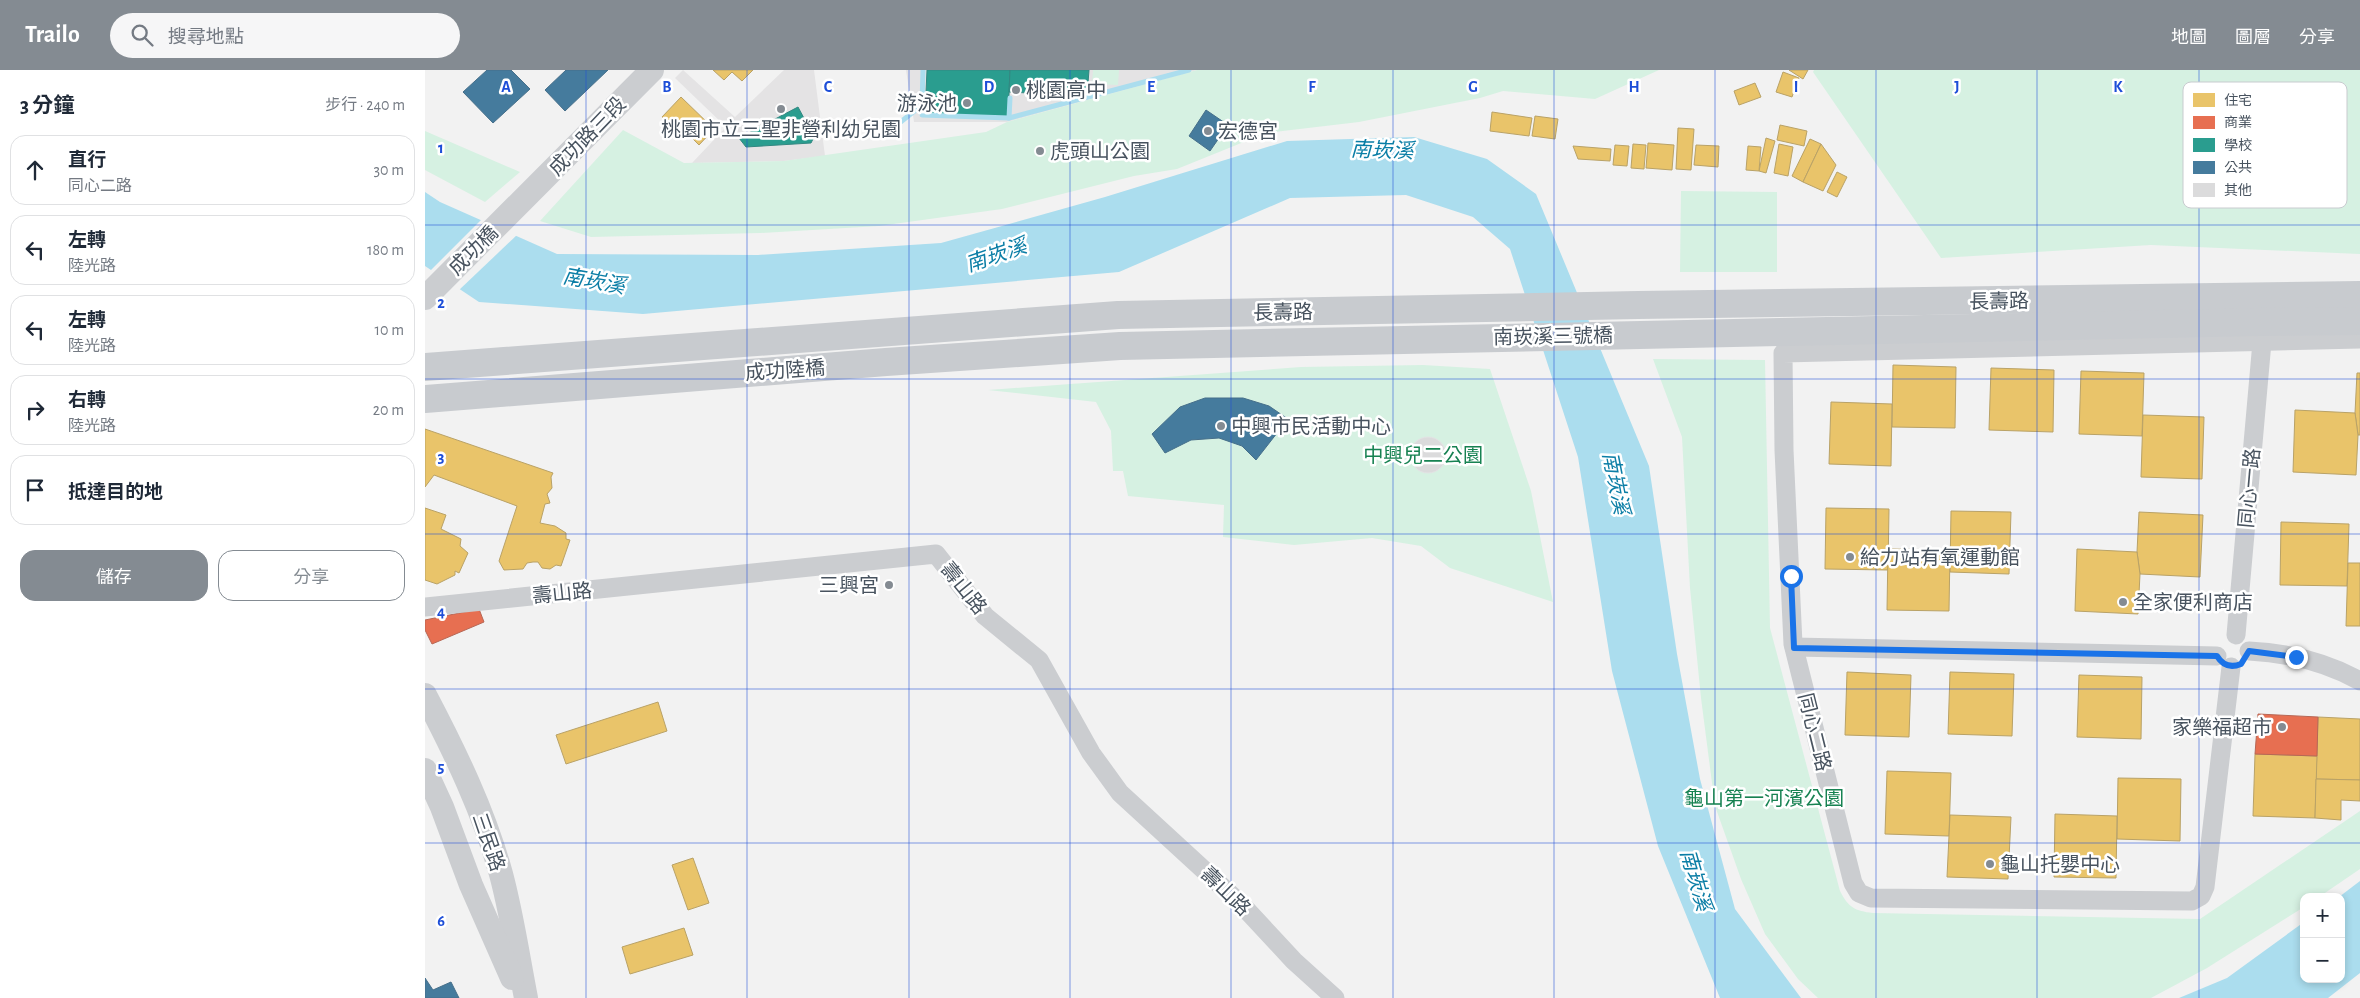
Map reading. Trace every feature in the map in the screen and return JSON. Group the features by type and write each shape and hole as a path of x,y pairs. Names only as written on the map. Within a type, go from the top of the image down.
{"main road":[{"name":"長壽路","path":"1658,334 2303,310 2360,295"},
{"name":"長壽路","path":"1638,305 2303,310 2360,321"},
{"name":"南崁溪三號橋","path":"1448,308 1638,305"},
{"name":"長壽路","path":"1118,315 1448,308"},
{"name":"成功陸橋","path":"425,367 1118,315"},
{"name":"南崁溪三號橋","path":"1448,339 1658,334"},
{"name":"長壽路","path":"1120,346 1448,339"},
{"name":"成功陸橋","path":"438,398 879,362 1120,346"}],"street":[{"name":"成功路三段","path":"521,202 652,70"},
{"name":"成功橋","path":"425,298 521,202"},
{"path":"2262,342 2360,339"},
{"name":"同心二路","path":"2222,658 2205,887 2201,896 2192,901 1871,898 1859,893 1853,883 1793,646 1784,450 1783,353 2262,342"},
{"name":"同心一路","path":"2236,635 2262,342"},
{"name":"壽山路","path":"425,607 936,554 985,616 1039,660 1091,753 1120,793 1242,905 1294,960 1335,998"},
{"path":"2222,658 2222,638 2236,635 2244,639 2249,651"},
{"path":"1793,646 2222,658 2241,664 2249,651"},
{"path":"2249,651 2296,657 2322,664 2360,682"},
{"name":"三民路","path":"425,695 486,828 501,876 526,998"},
{"name":"三民路","path":"425,770 443,808 471,885 521,998"}],"shaded area":[{"name":"桃園市立三聖非營利幼兒園","path":"683,70 735,117 784,70 814,70 825,156 784,161 692,163 726,127 675,78"},
{"name":"桃園高中","path":"906,70 1197,70 1007,122 914,122"}],"green space":[{"path":"1093,70 1119,70 1118,85 1092,84"},
{"name":"虎頭山公園","path":"1197,70 1659,70 1595,99 1503,91 1480,98 1359,122 1266,133 1177,169 1134,176 1002,209 879,226 760,233 591,237 540,221 623,130 684,163 784,161 986,132 1007,122"},
{"path":"1814,70 2360,70 2360,254 2151,245 1941,258 1813,72"},
{"path":"425,131 520,172 485,202 425,170"},
{"path":"1681,191 1777,192 1777,272 1680,272"},
{"name":"龜山第一河濱公園","path":"1653,359 1765,360 1770,628 1840,891 1846,901 1853,907 1861,911 1873,913 2200,919 2360,811 2360,869 2325,893 2300,893 2300,910 2207,968 2151,998 1818,998 1798,979 1765,934 1741,879 1715,806 1701,698 1690,588 1682,437"},
{"name":"中興兒二公園","path":"1423,365 1490,369 1531,491 1553,602 1450,568 1421,546 1372,538 1294,545 1223,537 1224,505 1128,496 1123,471 1113,471 1111,431 1096,402 988,390 1301,367"}],"water":[{"name":"南崁溪","path":"1414,137 1487,159 1536,194 1649,466 1677,654 1700,779 1735,909 1801,998 1720,998 1658,846 1612,671 1578,457 1510,249 1473,217 1406,195 1290,198 1119,272 643,314 479,302 425,266 425,192 440,202 557,254 758,255 941,243 1105,197 1287,141"},
{"path":"2360,881 2360,973 2328,998 2179,998 2227,978 2300,925 2300,983 2345,983 2344,893"}],"pier":[{"path":"483,218 518,234 458,291 429,272"}],"building: 住宅":[{"path":"713,70 753,70 742,81 732,72 724,80"},
{"path":"1789,70 1808,70 1803,79"},
{"path":"1783,72 1799,78 1792,97 1776,92"},
{"path":"1755,83 1761,97 1739,105 1734,91"},
{"path":"681,97 714,129 699,145 679,125 675,130 662,117"},
{"path":"1492,112 1532,118 1529,136 1490,131"},
{"path":"1535,116 1558,119 1555,139 1532,136"},
{"path":"1780,125 1807,131 1804,146 1777,140"},
{"path":"1678,128 1694,129 1691,170 1676,169"},
{"path":"1766,138 1775,141 1766,173 1759,171"},
{"path":"1810,139 1821,144 1803,182 1792,176"},
{"path":"1648,143 1674,145 1672,170 1646,168"},
{"path":"1633,144 1646,145 1644,169 1631,168"},
{"path":"1779,144 1793,147 1788,176 1774,173"},
{"path":"1821,144 1836,165 1823,191 1803,182"},
{"path":"1615,145 1629,146 1627,166 1613,165"},
{"path":"1696,145 1719,146 1718,167 1694,165"},
{"path":"1573,146 1611,149 1610,161 1578,159"},
{"path":"1748,146 1761,147 1759,171 1746,170"},
{"path":"1837,172 1847,177 1837,197 1827,192"},
{"path":"1893,365 1956,367 1955,428 1892,427"},
{"path":"1991,368 2054,370 2053,432 1989,430"},
{"path":"2081,371 2144,373 2142,436 2079,434"},
{"path":"2357,373 2360,373 2360,435 2358,435 2355,413"},
{"path":"1831,402 1892,404 1891,466 1829,464"},
{"path":"2295,410 2355,413 2358,435 2356,475 2293,472"},
{"path":"2143,415 2204,417 2202,479 2141,477"},
{"path":"425,429 553,473 551,477 552,488 547,494 550,503 545,504 540,523 555,526 566,533 566,539 570,540 561,566 556,565 550,569 542,568 538,562 533,562 527,563 523,569 504,570 499,561 517,506 434,475 425,487"},
{"path":"425,508 446,515 441,529 461,539 460,546 468,553 459,573 455,571 455,575 437,584 425,580"},
{"path":"1826,508 1889,509 1888,570 1825,569"},
{"path":"1951,511 2011,512 2009,574 1950,572"},
{"path":"2139,512 2203,515 2200,577 2140,574 2137,552"},
{"path":"2281,522 2349,524 2347,586 2280,585"},
{"path":"1888,549 1950,550 1949,611 1887,610"},
{"path":"2077,549 2137,552 2140,574 2138,614 2075,611"},
{"path":"2348,563 2360,563 2360,626 2346,626"},
{"path":"1847,672 1911,675 1909,737 1845,735"},
{"path":"1950,672 2014,674 2012,736 1948,734"},
{"path":"2079,675 2142,677 2141,739 2077,737"},
{"path":"658,702 667,731 566,764 556,735"},
{"path":"2318,717 2360,719 2360,780 2316,779"},
{"path":"2255,754 2317,756 2315,818 2253,816"},
{"path":"1887,771 1951,773 1949,836 1885,834"},
{"path":"2118,778 2181,779 2180,841 2117,839"},
{"path":"2316,779 2360,780 2360,801 2341,800 2341,820 2315,818"},
{"path":"2055,814 2117,816 2116,878 2054,877"},
{"path":"1950,815 2011,817 2008,879 1947,877"},
{"path":"693,858 709,903 688,910 672,865"},
{"path":"684,928 693,955 630,974 622,947"}],"building: 商業":[{"path":"479,609 484,622 432,644 425,630 425,620"},
{"path":"2258,714 2318,717 2317,756 2255,754"}],"building: 學校":[{"name":"游泳池","path":"927,70 1010,70 1008,118 925,114"},
{"path":"1010,70 1089,70 1087,96 1009,92"},
{"path":"798,107 814,137 811,143 746,147 739,138"}],"building: 公共":[{"path":"487,70 511,70 530,89 493,123 463,92"},
{"path":"566,70 608,70 565,111 545,90"},
{"name":"宏德宮","path":"1206,110 1228,125 1210,151 1189,136"},
{"name":"中興市民活動中心","path":"1205,398 1243,398 1269,406 1288,419 1256,460 1242,446 1219,438 1191,440 1165,453 1152,434 1180,407"},
{"path":"425,978 433,990 451,982 459,998 425,998"}],"building: 其他":[{"path":"1428,437 1435,438 1441,442 1445,448 1445,462 1441,468 1435,472 1428,473 1421,472 1415,468 1411,462 1410,455 1411,448 1415,442 1421,438"}],"waterway":[{"path":"922,105 923,70"},
{"path":"883,136 922,105 922,115 1009,118 1189,70"},
{"path":"1009,118 1010,98"}],"place":[{"name":"桃園高中","path":"1016,90"},
{"name":"游泳池","path":"967,103"},
{"name":"桃園市立三聖非營利幼兒園","path":"781,109"},
{"name":"宏德宮","path":"1208,131"},
{"name":"虎頭山公園","path":"1040,151"},
{"name":"中興市民活動中心","path":"1221,426"},
{"name":"給力站有氧運動館","path":"1850,557"},
{"name":"三興宮","path":"889,585"},
{"name":"全家便利商店","path":"2123,602"},
{"name":"家樂福超市","path":"2282,727"},
{"name":"龜山托嬰中心","path":"1990,864"}],"route":[{"path":"1791,576 1794,648 2217,656 2223,663 2231,667 2245,661 2249,651 2296,657"}]}
